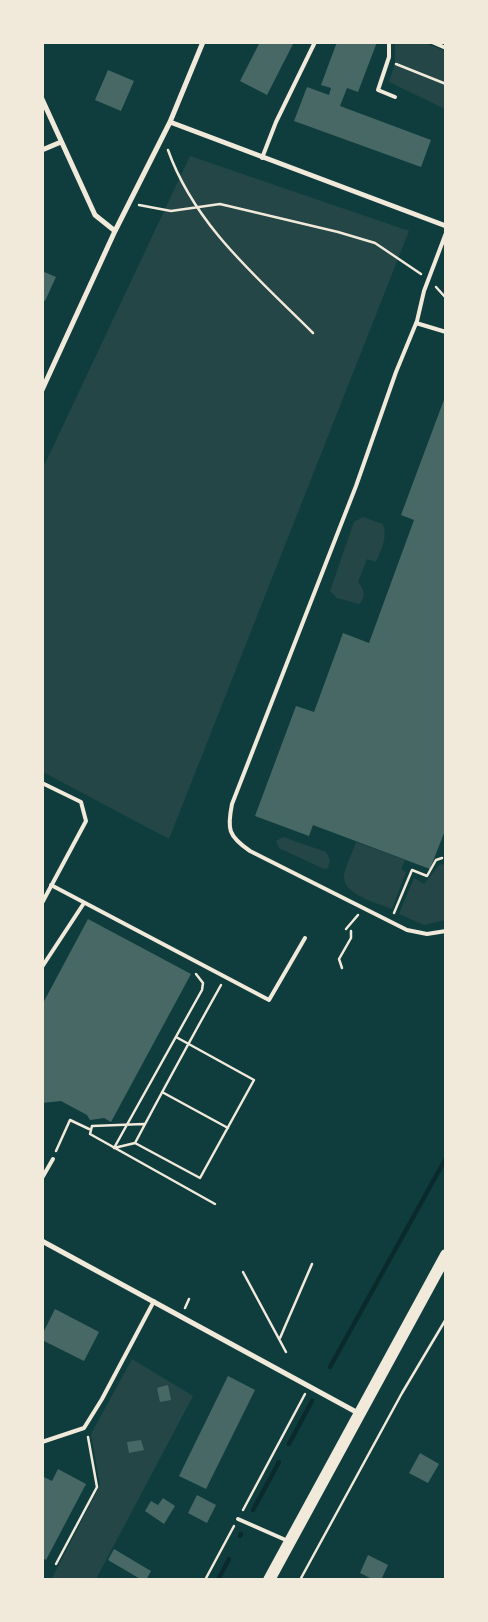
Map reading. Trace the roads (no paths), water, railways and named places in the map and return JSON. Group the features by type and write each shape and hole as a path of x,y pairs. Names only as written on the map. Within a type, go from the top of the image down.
{"main road":[{"path":"269,1580 446,1255"}],"street":[{"path":"42,390 115,231 170,122 203,42"},
{"path":"42,99 95,215 115,231"},
{"path":"170,122 446,226"},
{"path":"42,150 60,142"},
{"path":"42,1241 359,1413"}],"lane":[{"path":"262,158 276,122 298,82 315,42"},
{"path":"390,42 387,65 378,90 395,97"},
{"path":"432,42 446,48"},
{"path":"446,233 429,279 416,323 396,372 356,486 232,804 228,824 231,834 237,842 250,851 391,922 416,933 446,932"},
{"path":"416,323 446,332"},
{"path":"42,783 81,802 86,821 42,903"},
{"path":"51,885 269,1000 305,938"},
{"path":"42,967 84,903"},
{"path":"42,1178 53,1159"},
{"path":"42,1442 75,1432 86,1426 154,1301"},
{"path":"238,1519 290,1542"}],"waterway":[{"path":"330,1367 446,1158"},
{"path":"289,1444 312,1401"},
{"path":"253,1510 279,1462"},
{"path":"218,1580 229,1559"}]}
